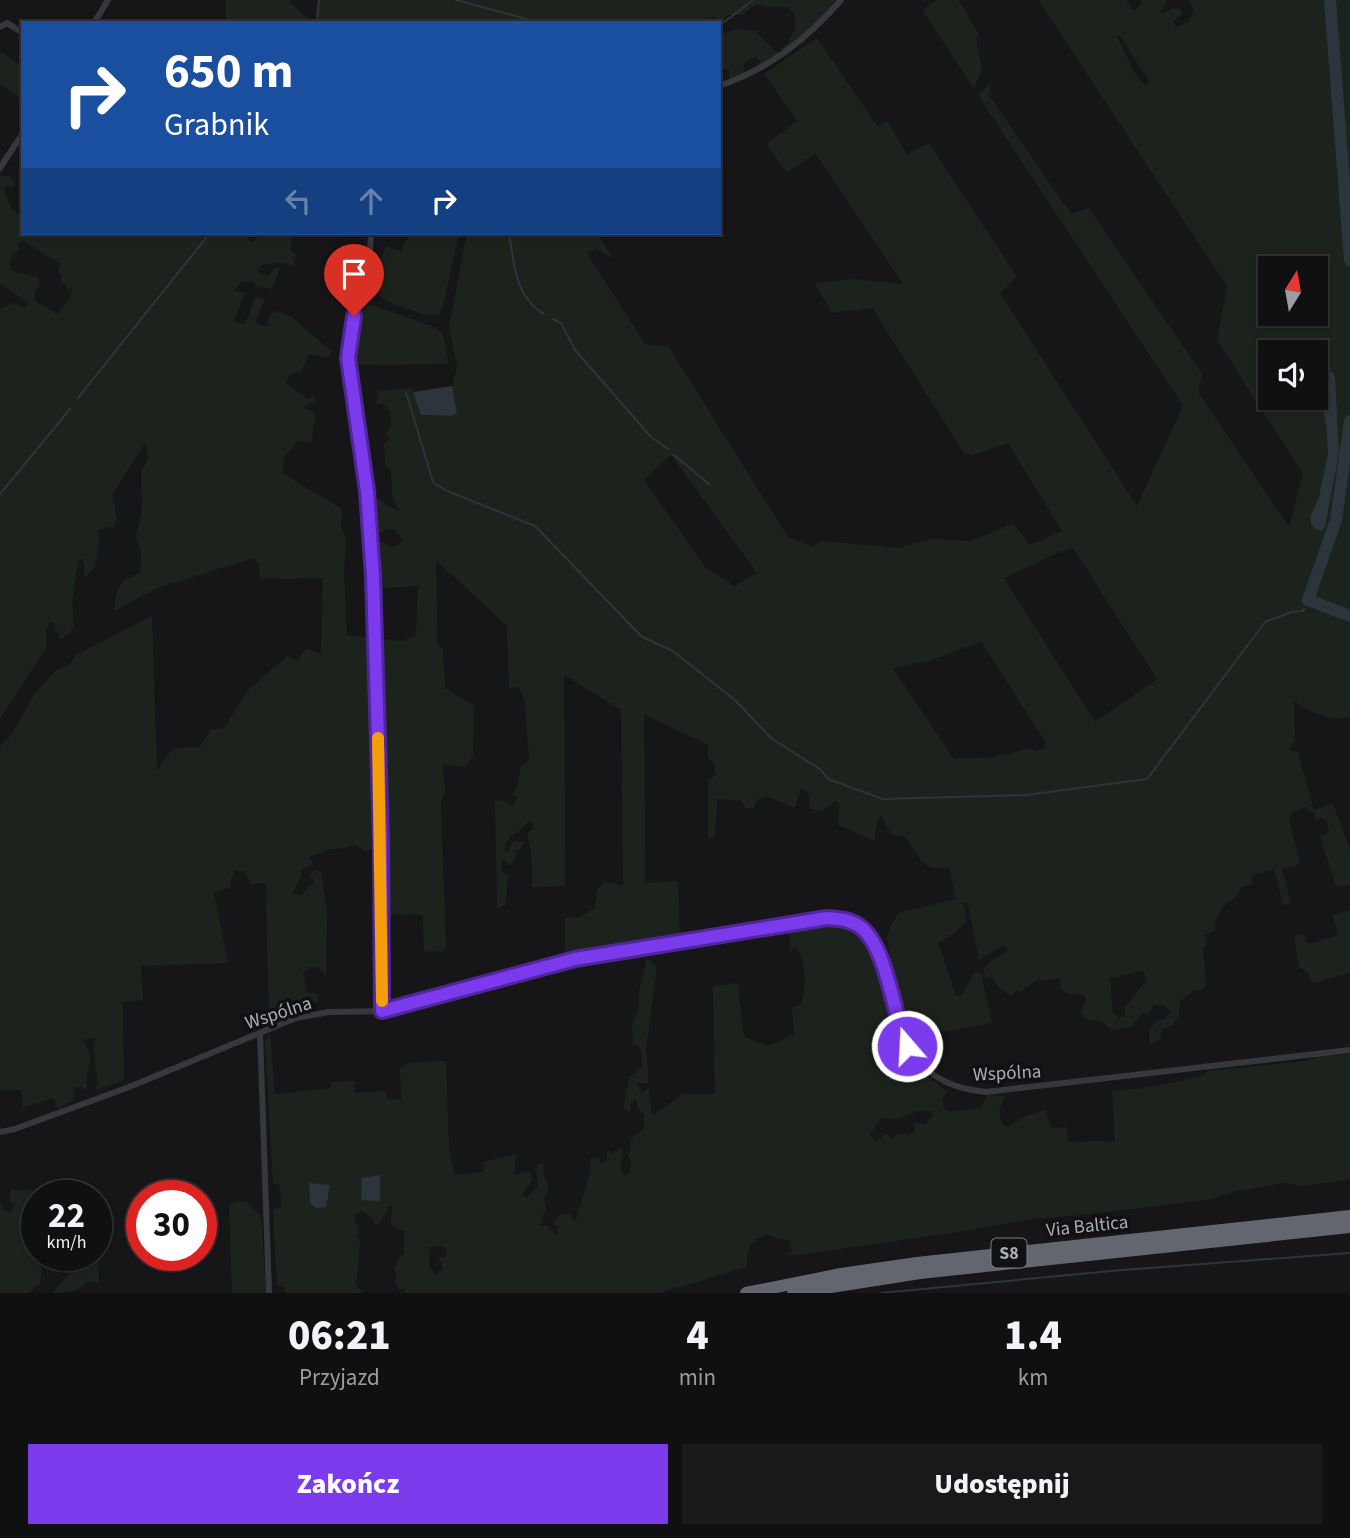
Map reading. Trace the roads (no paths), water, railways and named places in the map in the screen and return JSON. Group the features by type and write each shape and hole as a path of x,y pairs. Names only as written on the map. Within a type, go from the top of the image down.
{"highway":[{"name":"Via Baltica","path":"746,1293 815,1278 917,1263 1350,1216"},
{"name":"Via Baltica","path":"793,1293 920,1273 1350,1227"}],"street":[{"path":"95,21 108,0"},
{"path":"721,85 748,74 800,43 841,0"},
{"path":"4,25 21,32"},
{"path":"0,168 21,136"},
{"path":"371,235 369,267 363,298 354,316 348,358 367,491 372,566 381,839 382,1011"},
{"name":"Wspólna","path":"0,1132 15,1129 129,1087 260,1033 312,1015 382,1011 575,959 827,918 845,919 858,925 869,935 878,949 907,1046 930,1072 947,1084 962,1090 986,1092 1350,1050"},
{"path":"260,1033 269,1293"}],"waterway":[{"path":"317,21 319,0"},
{"path":"456,0 530,21"},
{"path":"721,24 753,0"},
{"path":"1330,0 1350,260"},
{"path":"78,398 208,235"},
{"path":"509,235 522,289 534,307 544,314"},
{"path":"553,319 561,323 575,350 651,437 668,449"},
{"path":"406,392 433,482 447,491 535,526 642,637 673,651 736,701 771,738 821,770 828,779 883,799 1026,795 1147,779 1265,622 1304,609"},
{"path":"0,494 70,409"},
{"path":"1350,421 1336,520 1308,600 1350,616"},
{"path":"674,455 710,485"},
{"path":"880,1293 1122,1270 1350,1253"}]}
